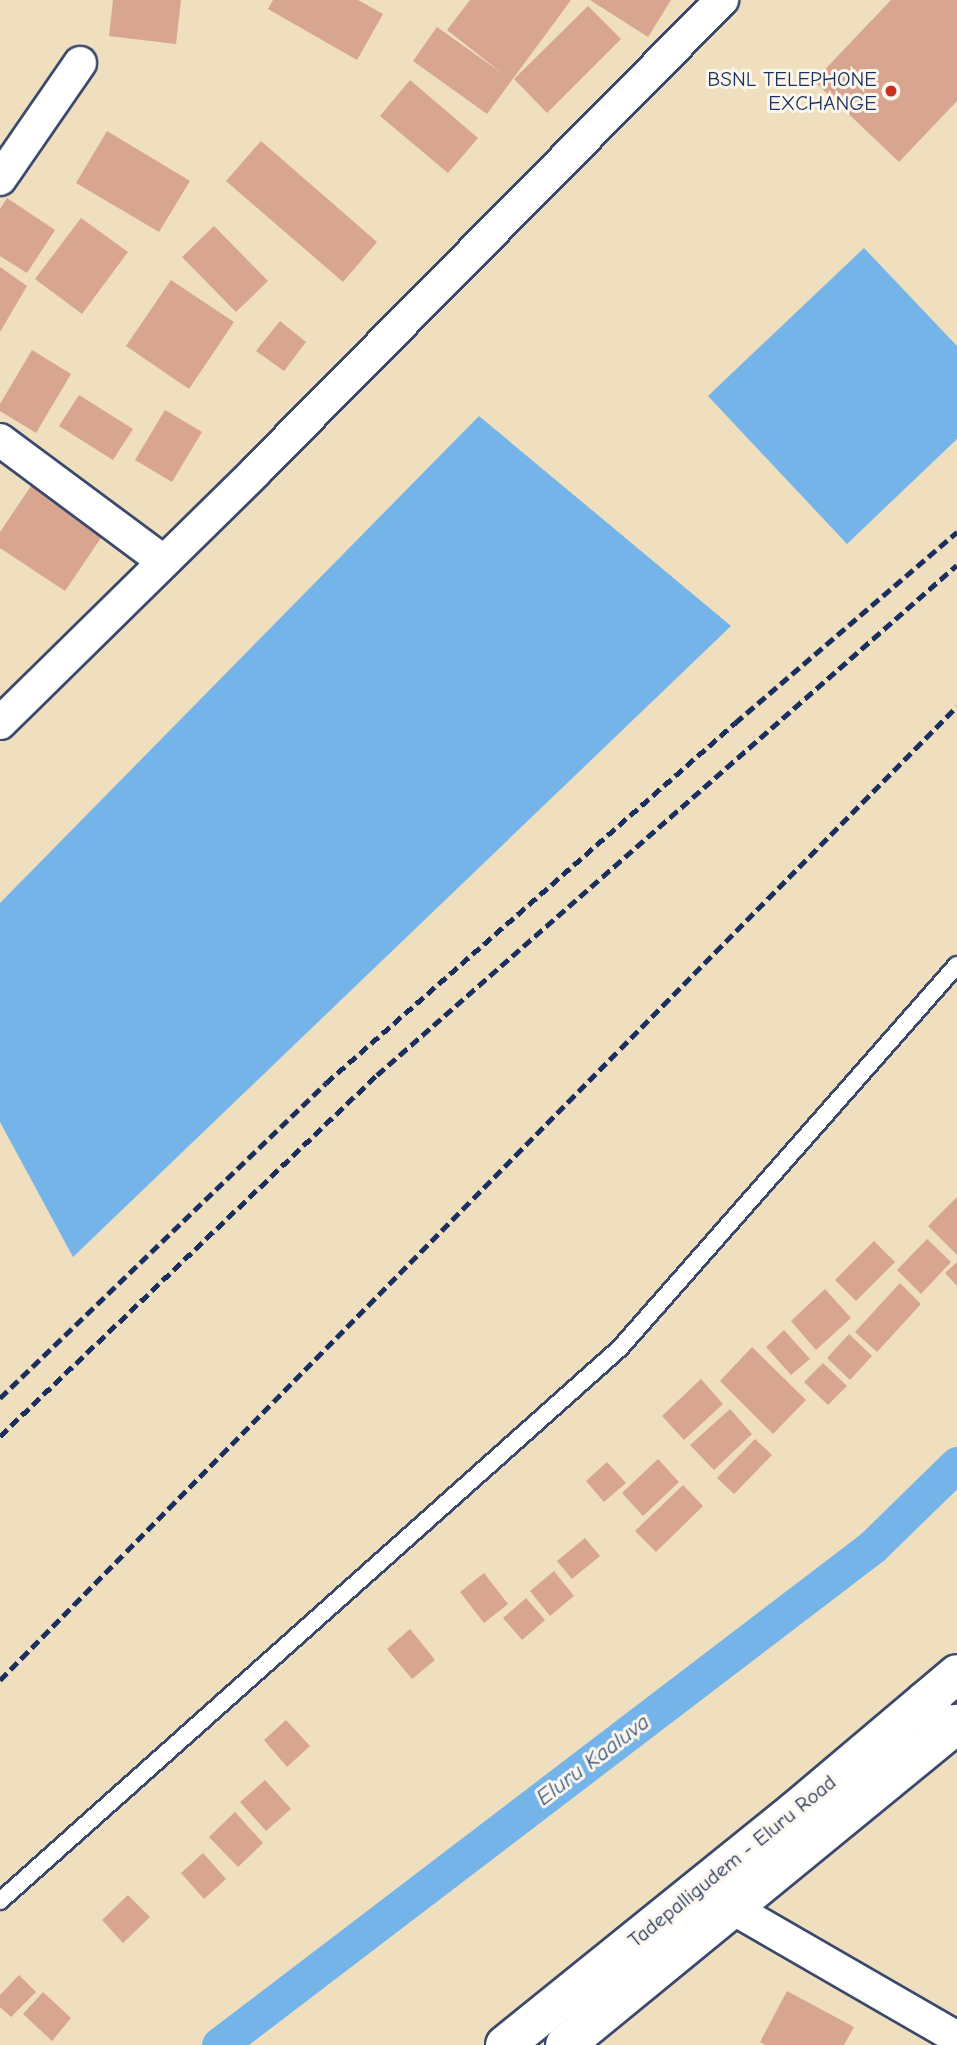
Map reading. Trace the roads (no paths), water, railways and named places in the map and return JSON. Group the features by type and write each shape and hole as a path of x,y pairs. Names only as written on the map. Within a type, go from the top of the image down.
{"main road":[{"name":"Tadepalligudem - Eluru Road","path":"505,2045 795,1811 957,1674"},
{"path":"925,1700 954,1733"},
{"name":"Tadepalligudem - Eluru Road","path":"565,2045 954,1733"}],"street":[{"path":"0,723 164,562 722,0"},
{"path":"0,179 80,63"},
{"path":"0,440 164,562"},
{"path":"734,1909 957,2038"}],"lane":[{"path":"0,1901 620,1348 957,965"}],"water":[{"path":"864,248 957,346 957,439 847,544 708,396"},
{"path":"479,416 731,626 73,1257 0,1122 0,903"}],"waterway":[{"name":"Eluru Kaaluva","path":"219,2045 872,1547 957,1464"}],"railway":[{"path":"0,1398 326,1083 735,723 957,532"},
{"path":"0,1436 377,1075 957,565"},
{"path":"0,1680 957,706"}],"place":[{"name":"BSNL TELEPHONE EXCHANGE","path":"891,91"}]}
